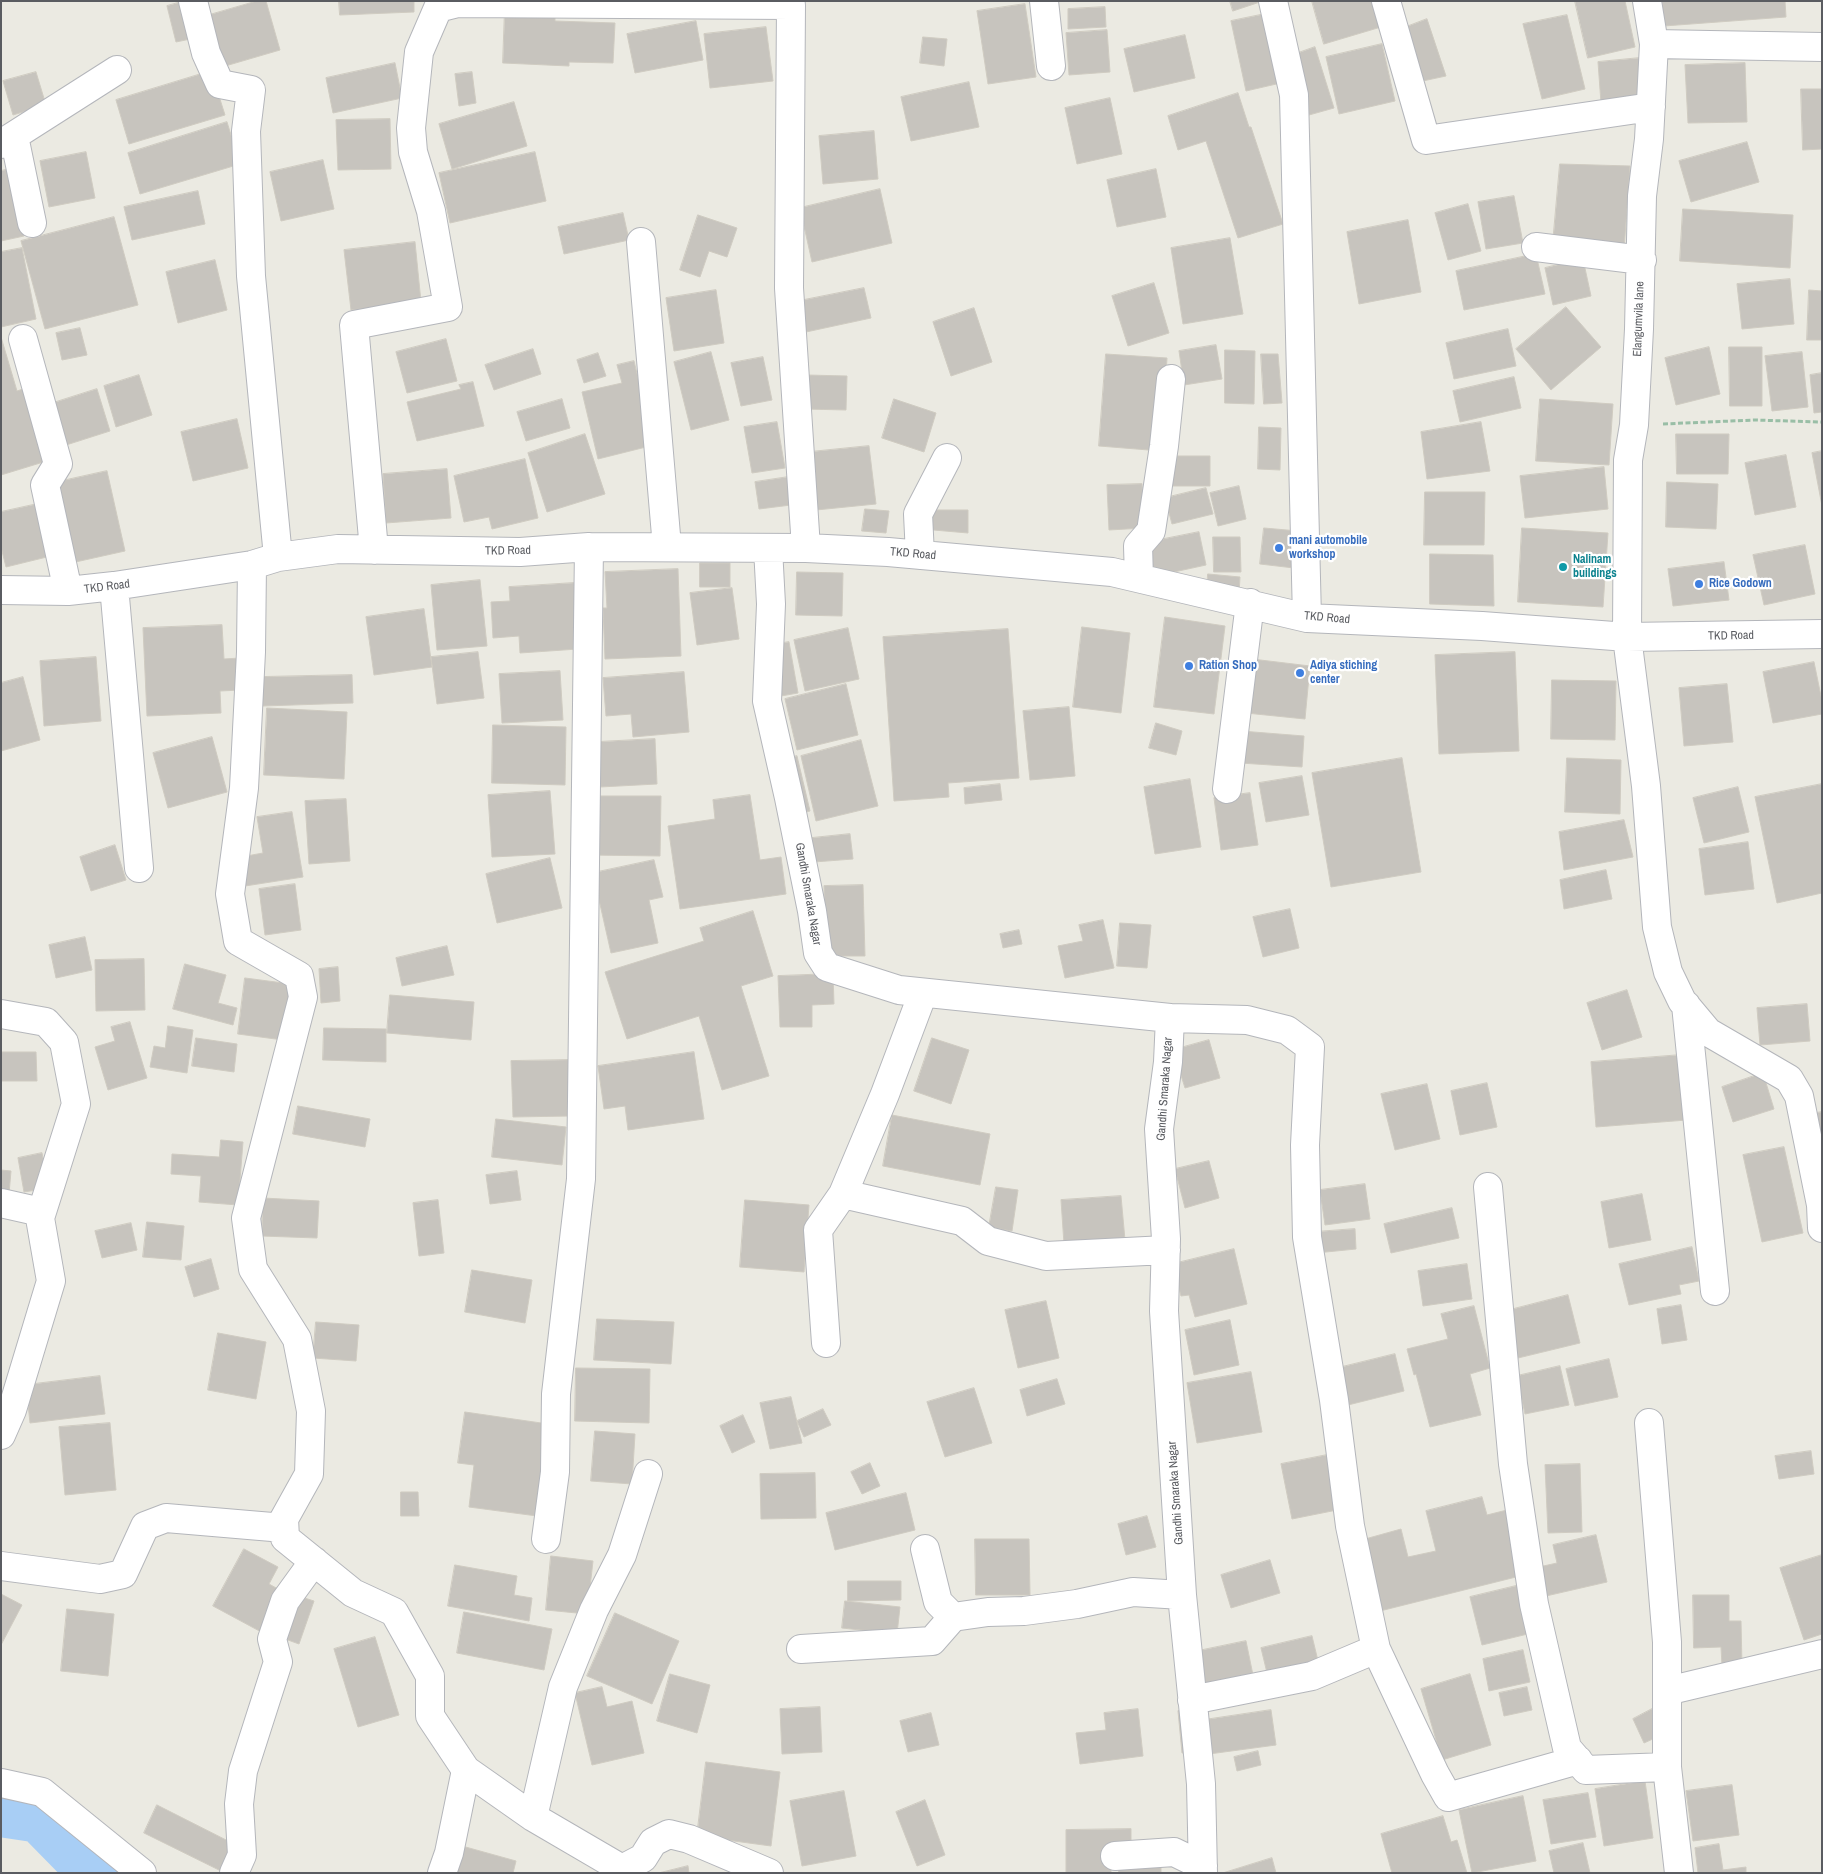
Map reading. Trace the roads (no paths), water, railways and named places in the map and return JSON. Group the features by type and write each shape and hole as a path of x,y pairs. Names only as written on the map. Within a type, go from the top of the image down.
{"street":[{"path":"193,1 206,53 220,84 251,90 246,131 251,276 278,557"},
{"path":"1044,1 1051,66"},
{"path":"1273,1 1294,95 1307,618"},
{"path":"1386,1 1426,140 1651,107"},
{"name":"Elangumvila lane","path":"1646,1 1654,44 1651,107 1642,196 1642,260 1634,425 1628,460 1627,637 1646,786 1658,926 1668,972 1686,1005"},
{"path":"374,550 354,325 448,307 431,211 413,152 411,128 419,52 438,8 458,2 792,5 788,288 806,548"},
{"path":"1654,44 1822,47"},
{"path":"32,223 8,140 117,70"},
{"path":"641,242 667,547"},
{"path":"1536,246 1642,260"},
{"path":"23,339 58,464 45,485 68,592"},
{"path":"1139,578 1138,546 1151,531 1164,446 1171,379"},
{"path":"920,555 918,514 947,458"},
{"path":"546,1539 555,1472 556,1394 581,1179 589,547"},
{"name":"TKD Road","path":"1,590 68,592 252,565 278,557 338,549 520,552 589,547 806,548 920,555 1112,572 1250,603 1307,618 1482,626 1627,637 1822,634"},
{"name":"Gandhi Smaraka Nagar","path":"768,548 771,604 767,701 791,807 812,911 818,953 826,966 898,990 1170,1018 1168,1062 1159,1129 1166,1250 1164,1311 1182,1595 1201,1784 1203,1869"},
{"path":"252,565 251,652 244,788 230,894 238,941 299,976 303,997 246,1218 253,1269 297,1339 312,1411 309,1474 284,1519 284,1538 353,1593 394,1612 430,1676 430,1716 466,1770 533,1817 622,1870 643,1858 653,1842 669,1834 689,1839 769,1873"},
{"path":"114,586 139,868"},
{"path":"1228,789 1250,603"},
{"path":"826,1343 818,1230 843,1194 885,1094 923,993"},
{"path":"1686,1005 1708,1032 1789,1079 1799,1096 1821,1205 1822,1228"},
{"path":"1686,1005 1715,1291"},
{"path":"1,1014 46,1022 64,1042 76,1104 40,1218 51,1281 12,1410 1,1435"},
{"path":"1170,1018 1246,1020 1287,1030 1310,1047 1306,1145 1307,1237 1334,1400 1350,1526 1376,1649 1435,1774 1448,1797 1578,1760"},
{"path":"1488,1187 1513,1464 1534,1604 1567,1748 1586,1770 1668,1766"},
{"path":"843,1194 962,1221 988,1241 1046,1256 1166,1250"},
{"path":"1,1202 41,1212"},
{"path":"1650,1423 1668,1642 1668,1766 1679,1873"},
{"path":"533,1817 564,1687 594,1610 622,1555 648,1474"},
{"path":"1,1566 100,1578 123,1574 145,1526 166,1518 284,1528"},
{"path":"925,1549 938,1602 953,1617"},
{"path":"234,1873 242,1856 239,1804 243,1771 278,1662 272,1639 285,1601 314,1561"},
{"path":"801,1649 932,1641 953,1617 1068,1605 1133,1592 1182,1595"},
{"path":"1192,1700 1312,1676 1376,1649"},
{"path":"1668,1691 1822,1654"},
{"path":"442,1873 449,1853 466,1770"},
{"path":"1,1783 42,1792 142,1873"},
{"path":"1116,1856 1174,1852 1203,1869"}],"waterway":[{"path":"1,1808 41,1814 99,1873"}],"place":[{"name":"mani automobile workshop","path":"1279,548"},
{"name":"Nalinam buildings","path":"1563,567"},
{"name":"Rice Godown","path":"1699,584"},
{"name":"Ration Shop","path":"1189,666"},
{"name":"Adiya stiching center","path":"1300,673"}]}
